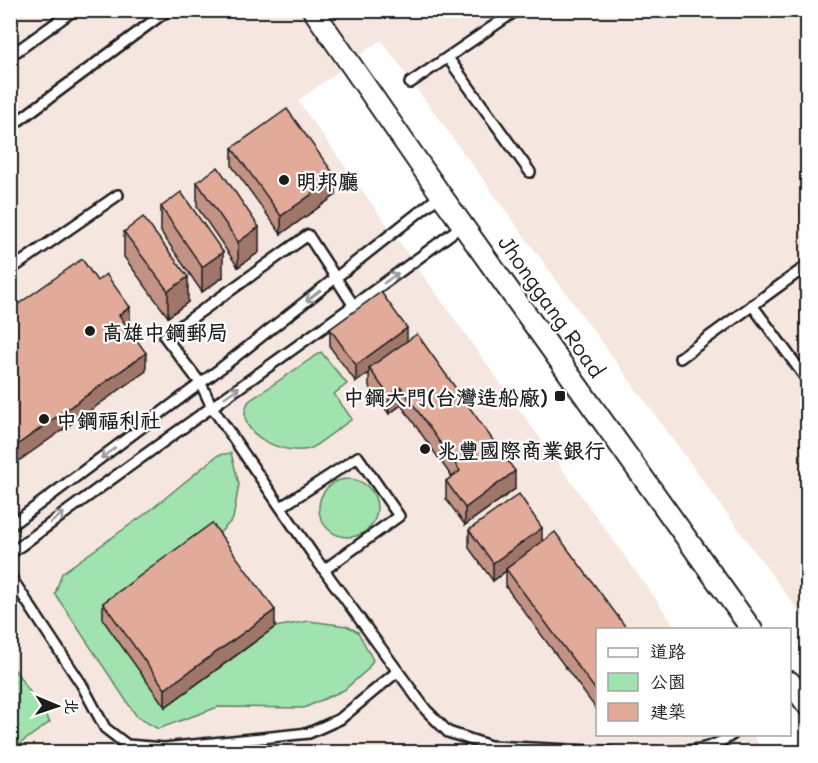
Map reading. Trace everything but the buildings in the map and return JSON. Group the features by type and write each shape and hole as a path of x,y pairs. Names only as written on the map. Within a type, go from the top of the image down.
{"street":[{"name":"Jhonggang Road","path":"313,10 441,195 464,224 751,628"},
{"path":"791,685 807,706"}],"lane":[{"path":"10,56 74,10"},
{"path":"10,127 168,10"},
{"path":"410,83 517,10"},
{"path":"448,58 530,172"},
{"path":"10,270 118,195"},
{"path":"10,526 201,384 441,195"},
{"path":"10,554 99,486 354,306 464,224"},
{"path":"354,306 308,235 165,337 201,384 212,407 324,570 426,710 448,732 490,746 610,753"},
{"path":"680,358 807,265"},
{"path":"752,305 807,381"},
{"path":"281,507 358,457 388,499 399,516 324,570"},
{"path":"10,576 82,685 105,728 127,745 164,748 309,733 340,719 398,671"},
{"path":"673,753 699,751 721,743 732,736"}],"shaded area":[{"path":"11,11 807,11 807,623 381,40 298,101 676,628 596,628 596,736 753,736 765,752 11,752"}],"green space":[{"path":"321,352 347,384 334,394 352,419 312,448 289,450 264,441 247,424 245,413 249,401"},
{"path":"231,453 239,484 233,519 212,541 165,707 275,627 309,621 347,626 358,632 373,660 367,670 344,690 304,708 218,707 158,729 137,717 55,594 62,573 148,512 218,455"},
{"path":"348,479 364,484 372,492 377,508 372,524 364,532 348,537 332,532 324,524 319,508 324,492 332,484"},
{"path":"11,664 50,722 10,750"}],"place":[{"name":"明邦廳","path":"284,180"},
{"name":"高雄中鋼郵局","path":"90,331"},
{"name":"中鋼大門(台灣造船廠)","path":"560,396"},
{"name":"中鋼福利社","path":"44,419"},
{"name":"兆豐國際商業銀行","path":"425,449"}]}
